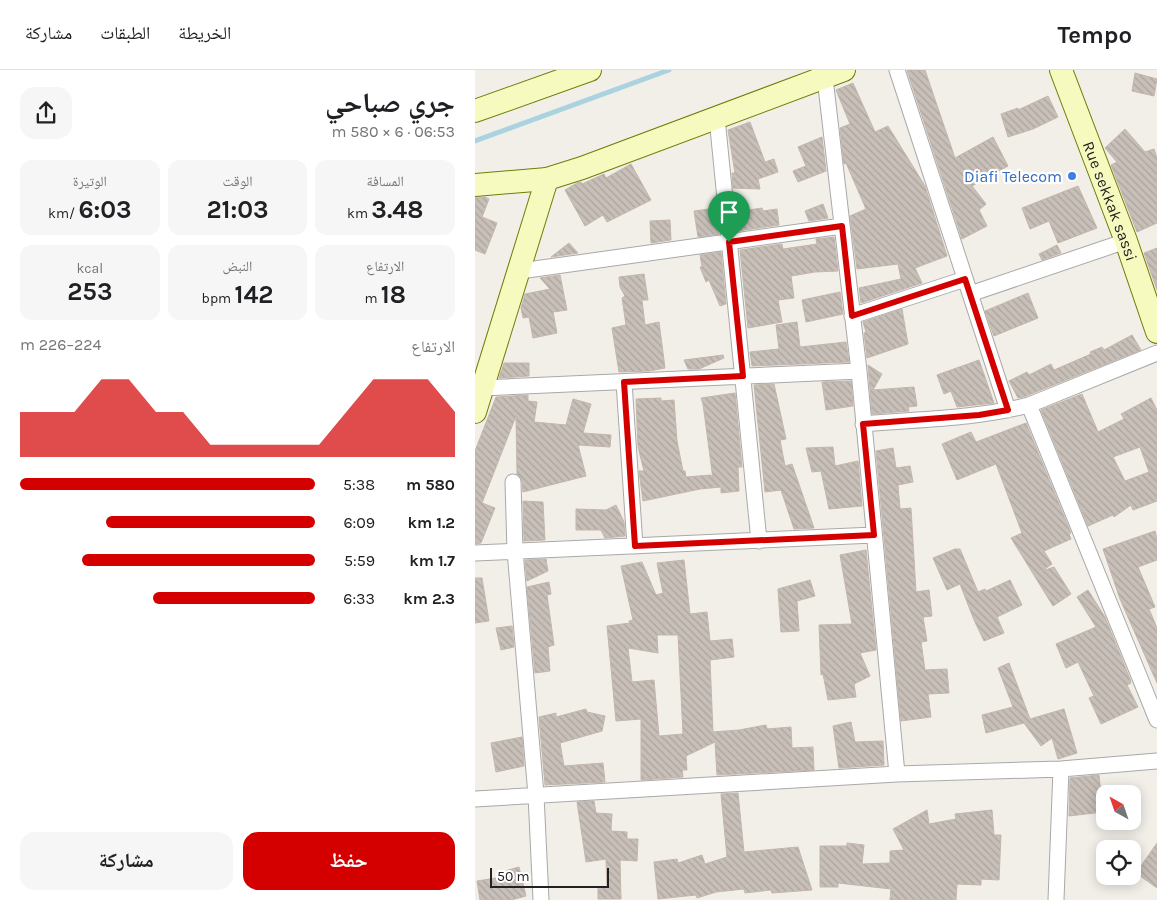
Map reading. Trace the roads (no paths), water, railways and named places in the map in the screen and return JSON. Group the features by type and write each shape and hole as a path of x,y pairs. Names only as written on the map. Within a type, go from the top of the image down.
{"street":[{"path":"475,111 590,70"},
{"path":"897,70 1008,410"},
{"name":"Rue sekkak sassi","path":"1061,70 1126,241 1157,332"},
{"path":"475,185 547,179 582,168 835,74 842,226 859,371 897,774"},
{"path":"717,118 759,540"},
{"path":"475,412 547,179"},
{"path":"520,271 842,226"},
{"path":"971,294 1126,241"},
{"path":"852,316 965,279"},
{"path":"863,424 979,415 1029,405 1157,353"},
{"path":"483,388 859,371"},
{"path":"624,382 635,546"},
{"path":"1029,405 1157,720"},
{"path":"513,482 515,551 536,795 541,900"},
{"path":"475,553 874,535"},
{"path":"475,799 897,774 1061,769 1157,761"},
{"path":"1056,900 1061,769"}],"waterway":[{"path":"475,141 669,70"}],"place":[{"name":"Diafi Telecom","path":"1072,176"}]}
